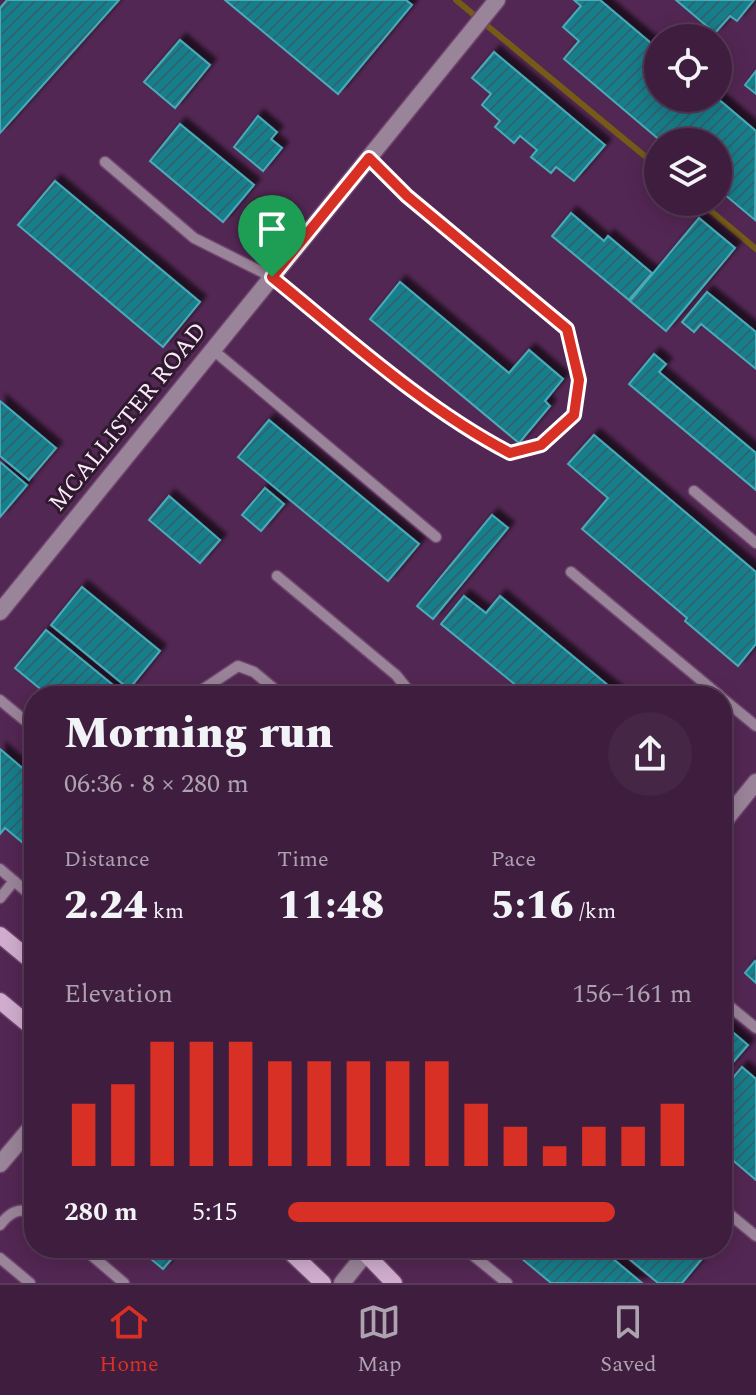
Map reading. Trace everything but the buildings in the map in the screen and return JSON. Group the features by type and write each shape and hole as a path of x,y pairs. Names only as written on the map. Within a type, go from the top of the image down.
{"main road":[{"path":"0,935 24,955"},
{"path":"0,1001 24,1021"},
{"path":"297,1258 323,1283"},
{"path":"372,1258 394,1283"}],"street":[{"name":"MCALLISTER ROAD","path":"0,612 494,4"},
{"path":"732,812 756,782"},
{"path":"0,1164 24,1136"},
{"path":"342,1283 359,1258"}],"lane":[{"path":"105,162 194,238 272,277 363,351 475,435 510,453 541,445 574,415 579,380 567,329 407,196 369,158"},
{"path":"213,350 436,537"},
{"path":"694,491 756,543"},
{"path":"571,572 705,686"},
{"path":"277,576 396,675 405,686"},
{"path":"208,686 238,666 254,672 271,686"},
{"path":"0,700 24,720"},
{"path":"732,708 756,726"},
{"path":"0,869 24,890"},
{"path":"0,898 14,881"},
{"path":"732,1008 756,1028"},
{"path":"0,1225 13,1211 24,1209"},
{"path":"732,1216 756,1236"},
{"path":"0,1258 30,1283"},
{"path":"95,1258 124,1283"},
{"path":"476,1258 507,1283"}],"waterway":[{"path":"456,0 644,155"},
{"path":"717,216 756,249"}],"route":[{"path":"369,158 407,196 567,329 579,380 574,415 541,445 510,453 475,435 363,351 272,277 369,158"}]}
